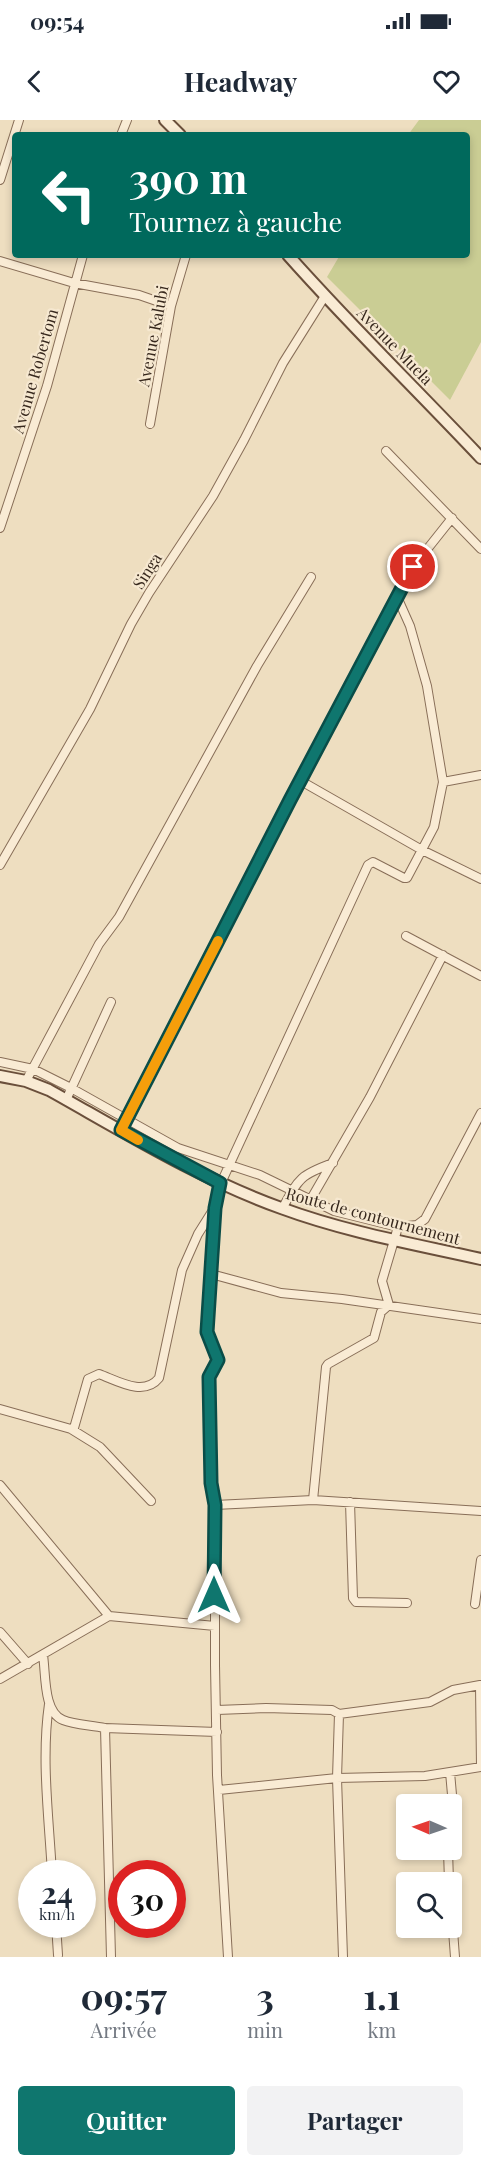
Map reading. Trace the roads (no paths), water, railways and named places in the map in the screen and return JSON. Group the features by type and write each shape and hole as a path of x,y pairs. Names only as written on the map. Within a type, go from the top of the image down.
{"street":[{"path":"165,120 177,132"},
{"path":"0,180 12,142"},
{"name":"Avenue Robertom","path":"0,528 47,386 82,258"},
{"name":"Avenue Kalubi","path":"150,424 171,306 185,258"},
{"name":"Avenue Muela","path":"291,258 481,458"},
{"path":"0,261 74,283 140,295 171,306"},
{"name":"Singa","path":"0,865 90,709 131,624 213,496 283,363 325,296"},
{"path":"386,451 480,545"},
{"path":"121,1130 413,567 452,518"},
{"path":"26,1081 99,944 119,917 257,666 312,577"},
{"path":"228,1957 217,1732 215,1505 211,1483 209,1377 218,1360 207,1332 215,1208 220,1183 368,865 373,862 404,878 423,850 434,827 443,782 428,686 410,626 398,599"},
{"path":"443,782 481,775"},
{"path":"301,782 423,850 481,879"},
{"path":"406,936 481,976"},
{"path":"311,1199 333,1163 443,955"},
{"path":"66,1100 111,1002"},
{"path":"0,1062 33,1069 178,1148 260,1175 334,1211 398,1227 417,1225 425,1219 480,1117"},
{"name":"Route de contournement","path":"0,1076 26,1081 220,1183 282,1209 393,1240 481,1260"},
{"path":"282,1209 292,1189 310,1170 333,1163"},
{"path":"71,1430 74,1428 88,1378 99,1374 132,1387 149,1386 159,1378 182,1270 198,1234 215,1208"},
{"path":"389,1305 382,1281 398,1227"},
{"path":"211,1274 281,1293 389,1305 481,1319"},
{"path":"313,1500 326,1367 374,1338 380,1316 389,1305"},
{"path":"0,1409 71,1430 100,1447 151,1501"},
{"path":"0,1485 109,1616"},
{"path":"215,1505 313,1500 481,1511"},
{"path":"350,1502 353,1598 356,1602 364,1604 407,1603"},
{"path":"475,1604 481,1562"},
{"path":"0,1679 109,1616 215,1626"},
{"path":"0,1632 28,1664"},
{"path":"43,1655 49,1704 47,1770 51,1860"},
{"path":"217,1710 266,1708 332,1710 339,1714 430,1702 453,1690 480,1684 481,1767 425,1776 337,1778 219,1790"},
{"path":"49,1704 55,1714 63,1720 105,1728 217,1732"},
{"path":"339,1714 337,1778 343,1957"},
{"path":"105,1728 111,1957"},
{"path":"450,1772 452,1794"},
{"path":"57,1938 58,1955"},
{"path":"454,1938 455,1957"}]}
